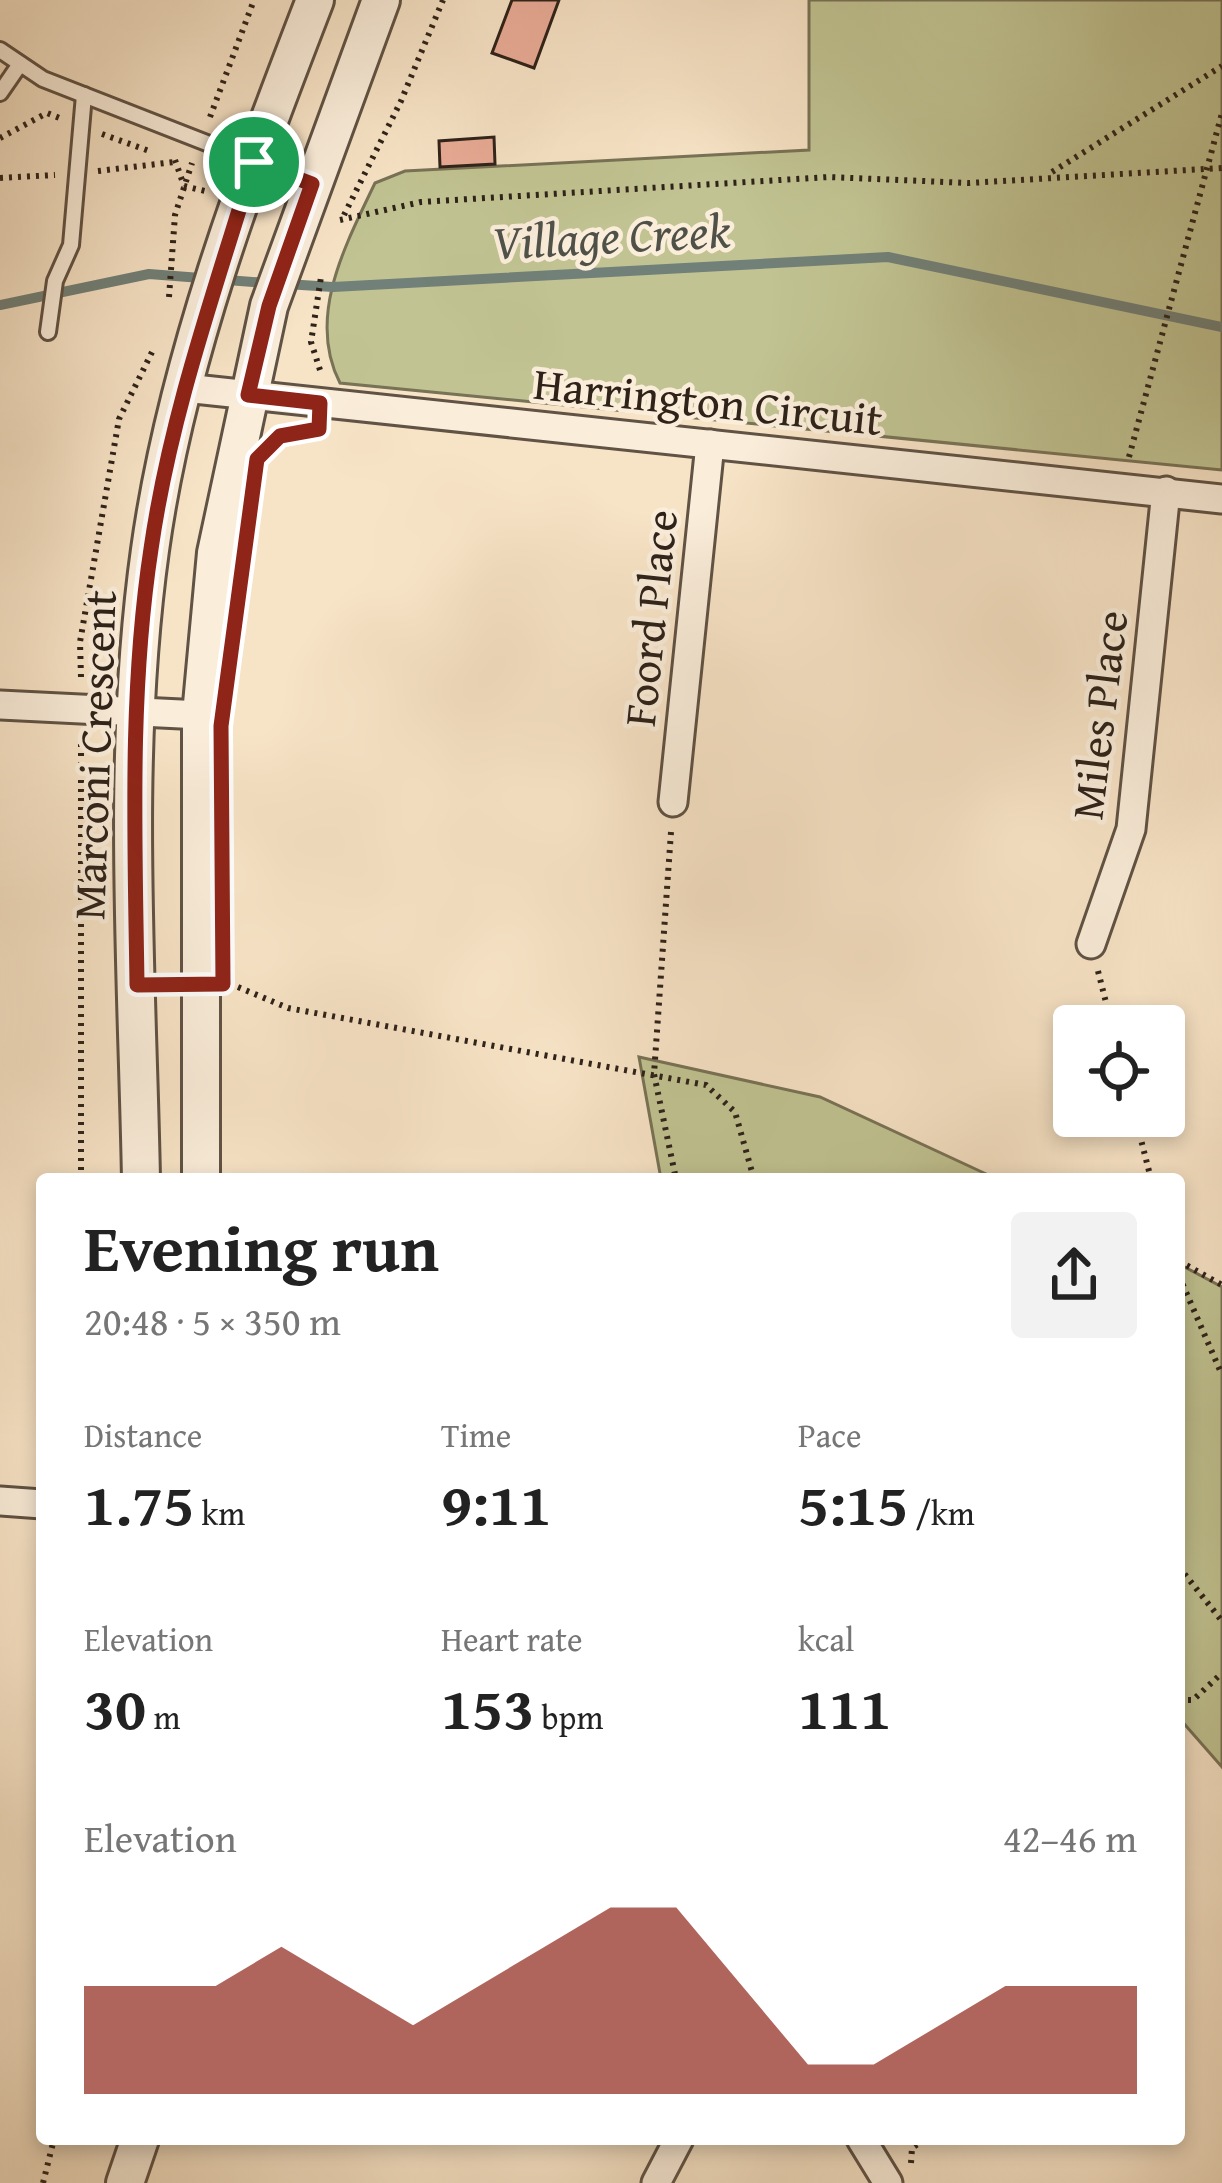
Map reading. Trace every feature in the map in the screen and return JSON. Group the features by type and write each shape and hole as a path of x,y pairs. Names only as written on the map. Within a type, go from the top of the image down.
{"street":[{"name":"Marconi Crescent","path":"141,1173 136,712 151,548 208,303 315,0"},
{"path":"201,1173 202,715 216,553 269,306 381,0"},
{"name":"Harrington Circuit","path":"185,388 1222,499"},
{"name":"Foord Place","path":"673,802 710,444"},
{"name":"Miles Place","path":"1091,944 1131,829 1166,491"},
{"path":"0,705 202,715"},
{"path":"0,1502 36,1504"},
{"path":"656,2183 676,2145"},
{"path":"875,2145 888,2183"}],"lane":[{"path":"0,50 84,95 312,184"},
{"path":"0,93 20,64"},
{"path":"48,332 55,280 71,245 84,95"}],"path":[{"path":"169,301 175,215 254,0"},
{"path":"442,0 401,101 342,220 422,202 829,178 969,183 1222,168"},
{"path":"1048,175 1222,66"},
{"path":"1121,486 1222,113"},
{"path":"320,403 326,384 311,342 323,268"},
{"path":"673,802 654,1074 675,1173"},
{"path":"1091,944 1107,1005"},
{"path":"201,984 254,990 288,1008 697,1081 723,1096 735,1112 752,1173"},
{"path":"77,988 137,985"},
{"path":"1140,1137 1149,1173"},
{"path":"1185,1264 1222,1285"},
{"path":"1185,1290 1222,1376"},
{"path":"1185,1575 1222,1621"},
{"path":"1185,1700 1192,1700 1222,1673"},
{"path":"43,2183 52,2145"}],"green space":[{"path":"809,0 1222,0 1222,470 340,383 331,358 328,307 342,256 375,183 405,171 809,150"},
{"path":"639,1057 820,1097 984,1173 660,1173"},
{"path":"1185,1267 1222,1287 1222,1767 1185,1725"}],"building":[{"path":"512,0 559,0 534,68 492,53"},
{"path":"494,137 495,164 440,167 439,141"}],"waterway":[{"name":"Village Creek","path":"286,284 333,287 888,257 1222,327"},
{"name":"Village Creek","path":"0,305 149,274 267,283"}],"route":[{"path":"254,162 312,184 269,306 248,395 320,403 319,429 280,436 257,459 221,726 223,984 137,985 136,712 151,548 202,322 254,162"}]}
